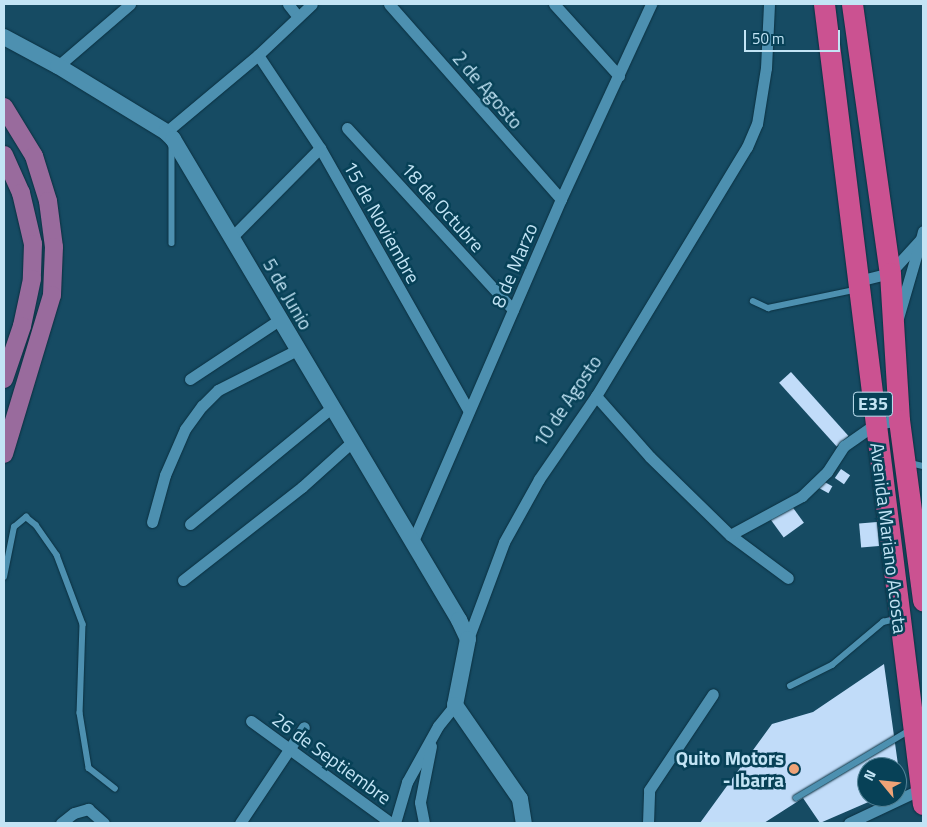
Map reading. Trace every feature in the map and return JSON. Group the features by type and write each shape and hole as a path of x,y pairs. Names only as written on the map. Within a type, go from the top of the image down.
{"highway":[{"name":"Avenida Mariano Acosta","path":"824,4 899,618 923,794"},
{"name":"Avenida Mariano Acosta","path":"852,4 890,273 900,420 914,464 923,600"}],"main road":[{"path":"4,107 34,156 48,201 54,247 52,295 4,454"},
{"path":"4,155 21,193 33,244 30,288 4,379"}],"street":[{"path":"288,4 298,17"},
{"path":"170,136 312,4"},
{"name":"2 de Agosto","path":"388,4 561,199"},
{"path":"554,4 619,76"},
{"name":"8 de Marzo","path":"412,541 561,199 651,4"},
{"name":"10 de Agosto","path":"393,823 408,782 433,736 455,705 468,640 504,542 539,479 596,396 728,180 757,124 766,68 769,4"},
{"path":"58,66 122,6"},
{"name":"5 de Junio","path":"4,37 58,66 170,136 412,541 468,640"},
{"name":"15 de Noviembre","path":"258,56 320,148 468,410"},
{"name":"18 de Octubre","path":"347,128 513,310"},
{"path":"232,237 320,148"},
{"path":"858,285 890,273 922,235"},
{"path":"895,329 922,235"},
{"path":"190,379 279,320"},
{"path":"152,522 165,475 185,429 202,406 218,390 297,350"},
{"path":"596,396 650,457 730,535 788,578"},
{"path":"190,524 332,408"},
{"path":"730,535 802,496 827,472 844,446 875,424 900,420"},
{"path":"183,580 302,487 352,442"},
{"path":"648,823 649,790 713,694"},
{"path":"455,705 520,799 524,823"},
{"name":"26 de Septiembre","path":"252,721 393,823"},
{"path":"240,823 304,727"},
{"path":"424,823 420,802 433,736"},
{"path":"849,823 923,794"},
{"path":"61,823 80,810 88,809 104,823"}],"lane":[{"path":"170,136 172,243"},
{"path":"753,301 768,308 858,285"},
{"path":"4,577 14,527 26,517 57,555 83,624 80,713 84,746 89,768 115,788"},
{"path":"790,686 832,665 883,622 899,618"},
{"path":"796,798 914,727"}],"building":[{"path":"791,372 849,436 837,447 779,383"},
{"path":"841,469 850,475 844,484 835,478"},
{"path":"821,480 832,486 828,493 817,487"},
{"path":"791,505 804,523 784,537 771,520"},
{"path":"877,522 879,546 861,547 859,524"},
{"name":"Quito Motors - Ibarra","path":"884,664 897,757 857,757 857,807 820,823 803,798 764,823 700,823 772,724 813,712"}],"place":[{"name":"Quito Motors - Ibarra","path":"794,769"}]}
